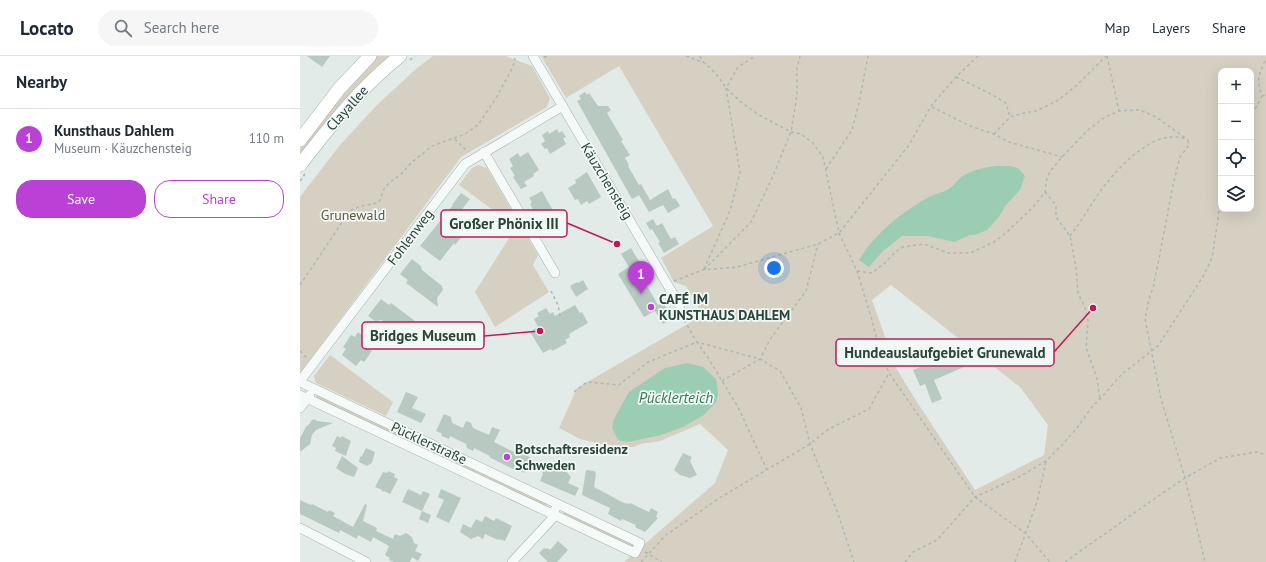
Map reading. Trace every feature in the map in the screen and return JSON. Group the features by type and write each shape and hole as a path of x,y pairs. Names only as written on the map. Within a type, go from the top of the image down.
{"main road":[{"name":"Clayallee","path":"300,140 339,90 370,56"},
{"name":"Clayallee","path":"300,165 346,108 367,86 400,56"}],"street":[{"name":"Käuzchensteig","path":"533,56 680,306"},
{"name":"Fohlenweg","path":"300,381 465,164 563,106"},
{"path":"484,152 556,273"},
{"name":"Pücklerstraße","path":"300,381 313,389 640,543 636,553 304,397"},
{"path":"300,408 304,397 313,389"},
{"path":"512,562 551,520 558,504"},
{"path":"300,528 366,562"}],"path":[{"path":"686,56 705,63"},
{"path":"700,56 718,76 726,88 741,102 759,115 791,132 800,134 813,143 823,157 839,233 857,271 880,351 889,373 975,497 1025,533 1050,562"},
{"path":"703,270 730,211 740,172 726,88 738,67 755,56"},
{"path":"703,270 751,222 774,176 791,132 797,95 797,69 800,56"},
{"path":"826,169 852,130 859,104 868,56"},
{"path":"672,282 703,270 737,267 818,244 839,233 909,145 931,106 956,77 978,56"},
{"path":"1107,56 1118,111"},
{"path":"994,134 1010,117 1036,110 1057,101 1077,85 1107,56"},
{"path":"1254,110 1262,96 1258,78 1266,57 1262,56"},
{"path":"300,285 349,212 362,205 379,202 387,185 432,146 465,134 478,125 496,98 513,67 515,58"},
{"path":"956,77 989,92 1006,103 1010,117"},
{"path":"1262,96 1266,95"},
{"path":"931,106 970,126 994,134 1009,142 1062,157"},
{"path":"857,271 872,273 902,246 924,244 948,253 970,253 994,242 1006,233 1034,206 1045,192 1047,177 1062,157 1088,130 1105,117 1118,111 1140,110 1156,117 1188,140 1189,145 1180,157 1173,185 1158,269 1145,319 1161,399 1185,478 1206,562"},
{"path":"1070,236 1081,222 1105,184 1133,156 1147,145 1158,140 1170,137 1181,137 1188,140"},
{"path":"455,138 469,152"},
{"path":"1045,192 1056,205 1056,217 1070,236 1076,268 1078,293 1085,308 1088,321 1086,347 1097,379 1100,399"},
{"path":"905,562 913,552 937,540 975,497 1019,477 1046,461 1077,428 1090,408 1122,374 1158,346 1204,275 1212,258 1219,212"},
{"path":"722,380 760,359 771,338 806,291 818,244"},
{"path":"551,291 558,305 560,316"},
{"path":"682,318 738,407 767,470"},
{"path":"574,392 587,382 619,385 648,362 697,342 760,359 780,371 801,408 810,444 838,514 854,562"},
{"path":"641,562 666,534 721,497 810,444 827,430 869,409 889,373"},
{"path":"1065,562 1154,498 1220,458 1256,452 1266,455"},
{"path":"1015,562 1037,502 1046,461"},
{"path":"638,548 662,562"}],"green space":[{"path":"376,56 391,56 300,158 300,146 318,122"},
{"name":"Grunewald","path":"433,56 507,56 532,66 550,98 547,107 461,157 300,373 300,197 340,145 377,105 417,68"},
{"path":"541,56 1266,56 1266,562 624,562 715,483 728,450 700,424 660,441 640,444 634,447 618,447 580,439 559,428 577,388 703,315 686,286 674,282 661,258 713,226 619,66 566,98","holes":["891,285 1020,387 1048,425 1044,455 975,490 896,368 872,300"]},
{"path":"478,165 487,168 538,255 533,265 549,292 495,327 475,292 516,227 459,185 472,168"},
{"path":"330,355 393,402 386,416 316,383 314,376"},
{"path":"317,395 547,504 546,506 316,398"},
{"path":"565,511 635,545 633,549 562,516"}],"water":[{"path":"995,166 1009,166 1018,168 1025,176 1020,190 1006,205 998,218 987,230 954,242 928,236 902,236 883,251 869,267 859,260 865,250 881,232 909,209 929,197 949,189 960,178 968,173"},
{"name":"Pücklerteich","path":"687,363 703,367 716,379 718,393 716,402 704,415 683,427 661,435 628,442 618,440 612,428 614,419 629,392 665,368"}],"building":[{"path":"307,56 330,56 322,67"},
{"path":"585,92 587,95 589,93 598,106 608,106 611,110 607,113 630,155 625,158 629,165 628,166 650,200 668,189 673,199 675,198 680,206 668,213 663,205 649,212 639,195 632,199 577,101 581,99 579,96"},
{"path":"557,129 559,133 562,131 566,137 563,138 566,144 550,154 547,148 545,149 541,144 545,141 542,135 548,131 549,134"},
{"path":"528,152 539,170 533,174 534,176 524,182 527,186 521,189 513,177 515,176 510,168 513,166 509,159 518,153 520,157"},
{"path":"587,172 601,197 589,204 587,201 581,205 578,199 575,200 568,188 576,183 575,180"},
{"path":"542,191 555,214 558,213 563,223 551,230 547,224 545,225 537,212 535,213 530,204 532,202 529,198"},
{"path":"461,193 470,199 460,212 471,220 461,234 463,235 455,245 454,243 440,261 420,246"},
{"path":"653,219 657,226 662,223 671,239 675,237 679,244 664,253 658,243 660,242 652,229 650,230 646,223"},
{"path":"631,248 641,265 636,268 658,305 663,302 672,318 663,324 655,311 644,317 618,274 629,267 621,254"},
{"path":"412,259 421,266 422,270 442,286 443,290 437,298 438,307 406,283 408,280 400,274"},
{"path":"583,280 588,289 576,297 570,286"},
{"path":"381,299 389,305 391,303 415,321 416,325 409,333 411,342 382,320 375,321 368,316"},
{"path":"575,305 580,313 582,312 588,323 569,334 570,337 565,340 567,343 552,351 551,349 543,353 530,332 538,327 534,319 539,316 537,313 546,308 550,314 553,312 555,316"},
{"path":"358,332 373,343 369,349 372,351 364,362 361,360 356,366 342,355 346,349 343,347 351,335 355,337"},
{"path":"957,351 964,367 934,380 942,399 932,403 925,384 920,386 913,370"},
{"path":"406,392 418,397 412,408 426,414 421,423 397,412"},
{"path":"444,414 451,417 452,423 463,428 466,421 471,423 473,428 489,435 492,427 500,430 494,442 514,452 515,450 531,458 524,473 489,457 490,456 474,448 473,451 467,448 466,444 450,436 449,439 442,436 441,433 436,431"},
{"path":"314,419 317,421 333,423 316,430 312,435 310,444 300,452 300,438 306,427"},
{"path":"337,436 341,438 342,436 351,441 346,456 335,451 336,448 332,446"},
{"path":"366,448 375,452 372,463 367,466 359,462 360,457"},
{"path":"683,453 692,457 690,461 697,475 690,478 680,475 674,470"},
{"path":"342,456 358,468 354,477 345,474 336,468"},
{"path":"547,464 563,468 571,477 568,483 579,488 575,496 540,481"},
{"path":"586,470 594,471 596,473 594,487 624,503 630,503 649,512 651,508 658,512 656,517 658,518 645,532 635,527 636,525 622,519 621,521 608,514 610,508 582,495"},
{"path":"388,471 395,474 394,477 398,479 390,494 384,491 382,492 382,490 375,487 383,472 387,473"},
{"path":"408,489 421,495 423,491 430,494 422,511 402,502"},
{"path":"441,489 461,498 449,523 436,517 444,500 438,497"},
{"path":"300,500 328,512 329,510 335,513 333,516 353,527 365,504 367,505 363,521 377,528 376,531 393,539 395,534 400,536 406,533 412,537 414,543 418,545 415,551 422,554 418,561 412,557 410,562 394,562 389,560 390,558 385,555 389,546 373,537 371,542 358,535 357,539 340,530 339,533 300,514"},
{"path":"422,511 431,515 428,523 419,519"},
{"path":"485,516 494,521 496,518 512,526 505,541 498,540 485,534 483,539 478,536 471,539 460,532 463,524 471,528 476,519 482,522"},
{"path":"558,541 568,550 557,562 548,562 539,553 544,548 550,550"}],"place":[{"name":"Großer Phönix III","path":"617,244"},
{"name":"Kunsthaus Dahlem","path":"641,294"},
{"name":"CAFÉ IM KUNSTHAUS DAHLEM","path":"651,307"},
{"name":"Hundeauslaufgebiet Grunewald","path":"1093,308"},
{"name":"Bridges Museum","path":"540,331"},
{"name":"Botschaftsresidenz Schweden","path":"507,457"}]}
